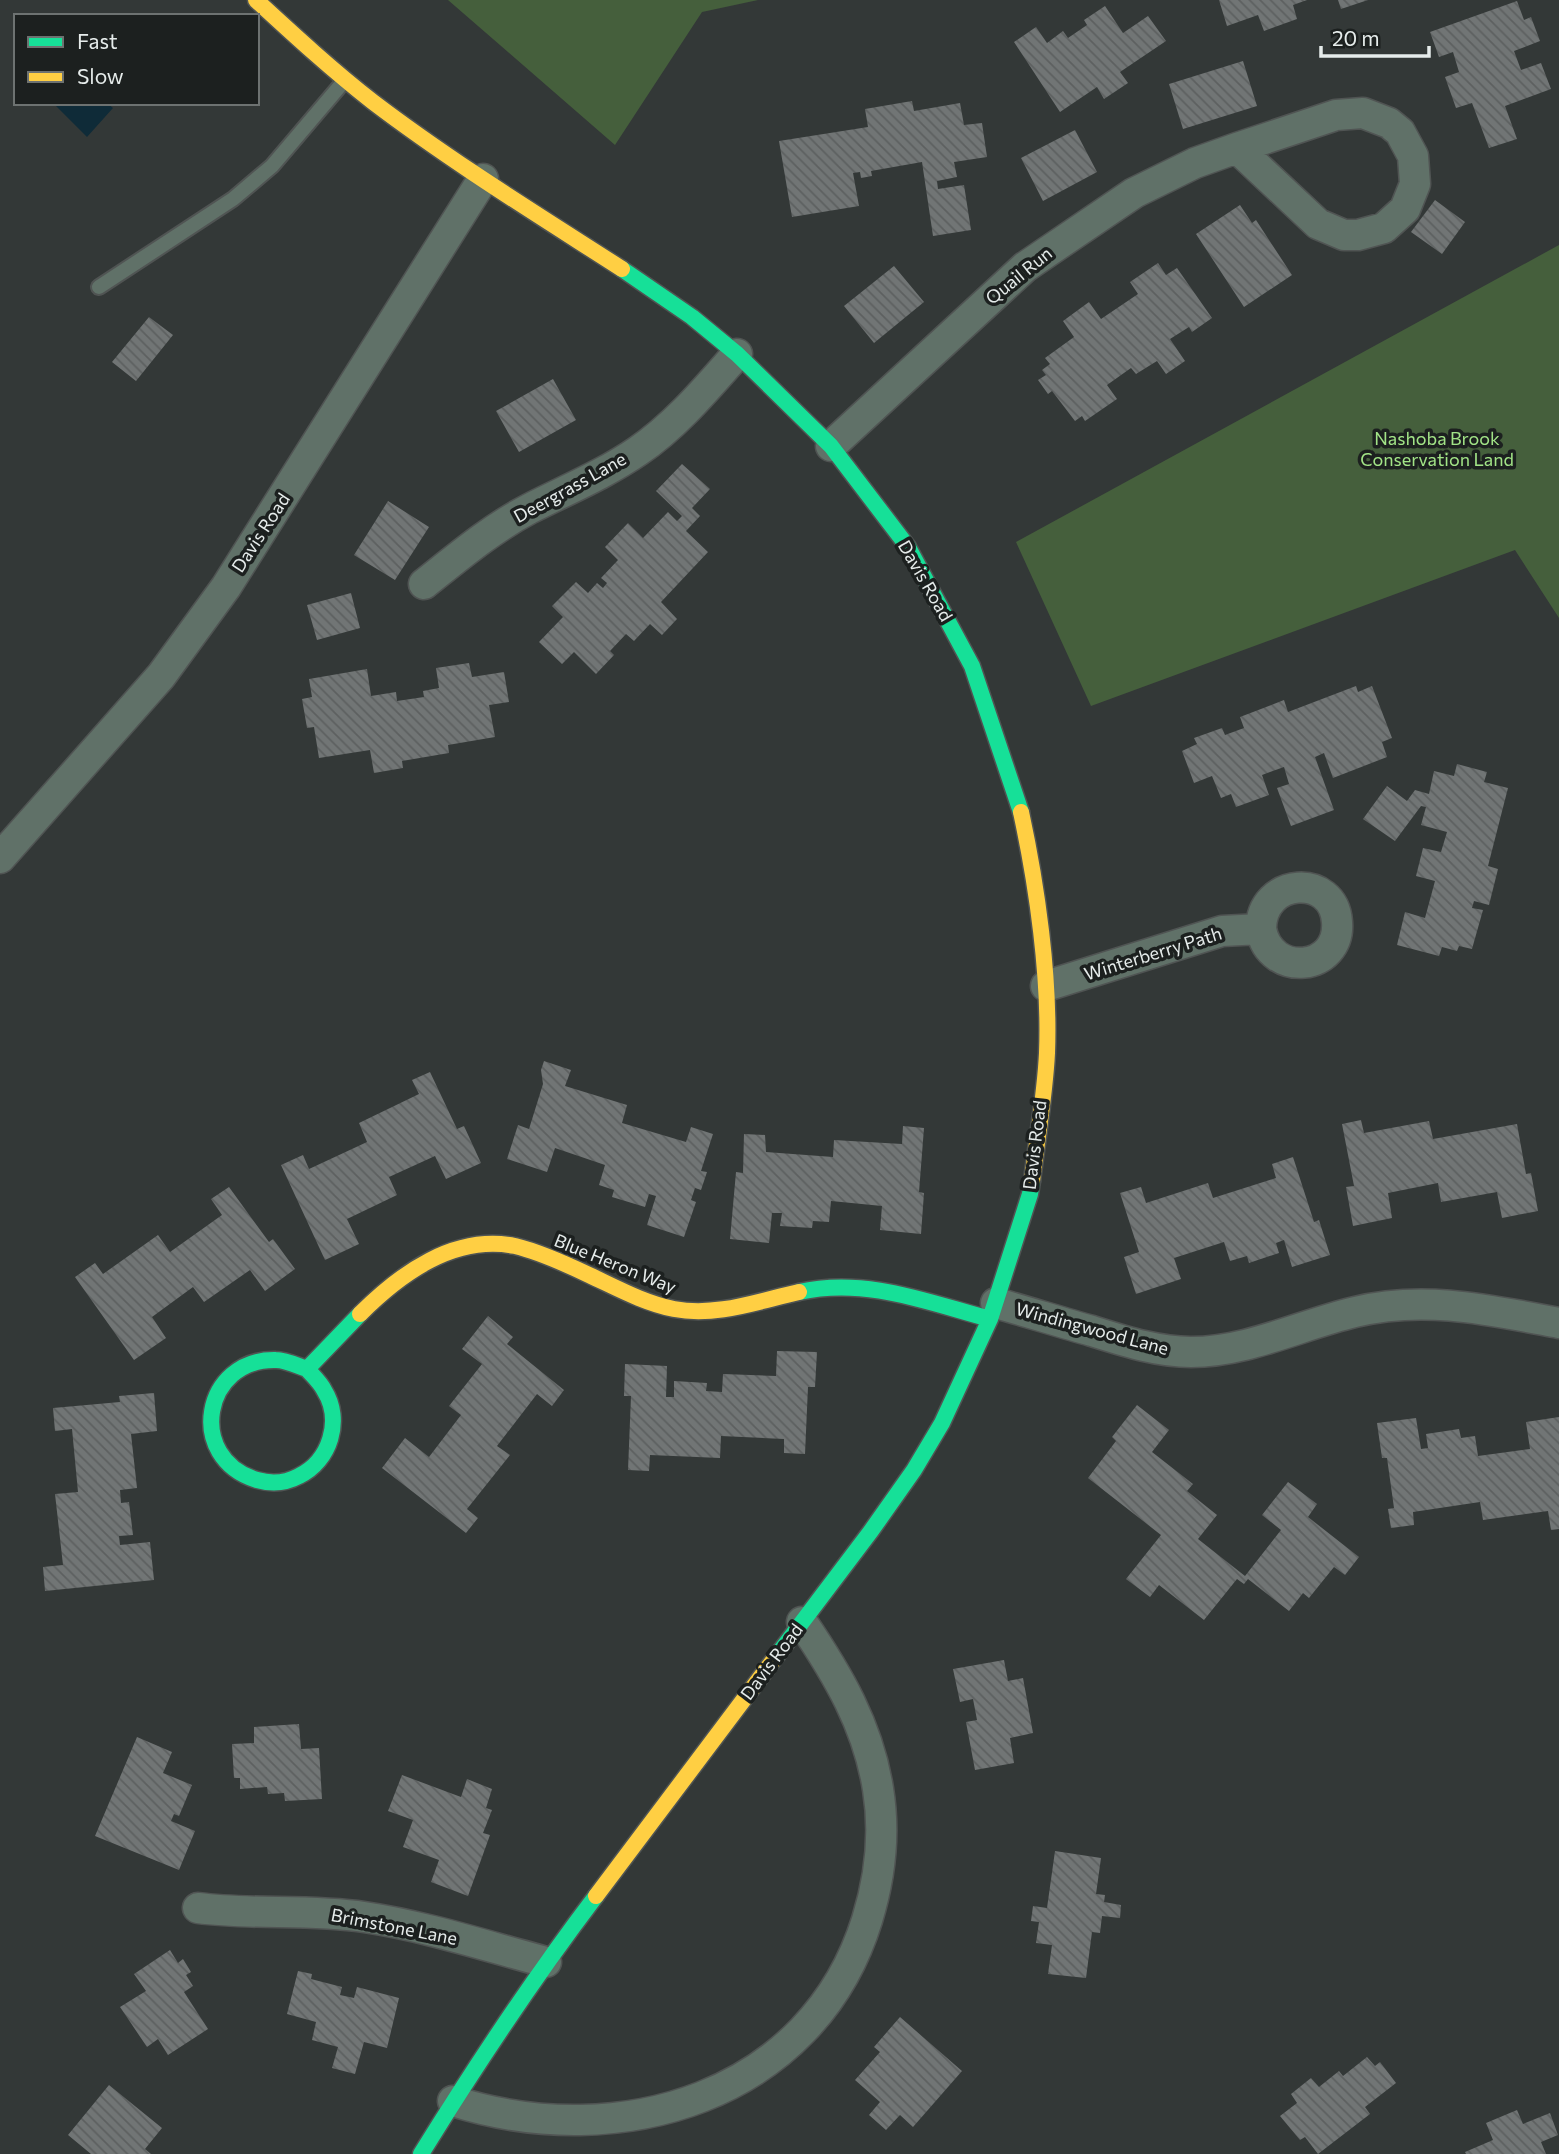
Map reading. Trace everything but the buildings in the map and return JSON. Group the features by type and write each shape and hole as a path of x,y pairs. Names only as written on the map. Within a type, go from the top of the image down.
{"street":[{"name":"Davis Road","path":"256,0 346,80 483,179 692,317 737,354 831,446 908,547 972,666 1019,801 1030,852 1046,986 1047,1054 1030,1194 993,1311 948,1413 914,1470 545,1962 421,2154"},
{"name":"Quail Run","path":"831,446 1026,267 1134,193 1195,163 1237,148 1336,115 1363,113 1389,123 1400,132 1413,156 1415,184 1405,209 1395,219 1371,233 1344,235 1318,224 1237,148"},
{"name":"Davis Road","path":"0,858 161,676 226,587 483,179"},
{"name":"Deergrass Lane","path":"425,584 472,545 527,510 591,480 639,450 684,413 737,354"},
{"name":"Winterberry Path","path":"1046,986 1222,931 1261,929"},
{"name":"Blue Heron Way","path":"307,1369 358,1315 423,1263 442,1253 484,1245 506,1245 529,1250 657,1305 689,1311 741,1308 799,1292 851,1286 993,1311"},
{"name":"Windingwood Lane","path":"993,1311 1162,1350 1191,1352 1254,1343 1356,1311 1411,1303 1464,1306 1559,1323"},
{"path":"282,1359 307,1369 326,1389 334,1414 334,1427 326,1452 308,1472 283,1482 269,1483 244,1476 223,1459 211,1434 209,1421 215,1395 232,1373 255,1360 282,1359"},
{"path":"453,2101 514,2122 553,2129 618,2128 669,2118 717,2098 772,2063 825,2007 861,1939 879,1866 881,1828 878,1790 859,1718 842,1684 802,1622"},
{"name":"Brimstone Lane","path":"198,1908 365,1917 411,1926 545,1962"}],"lane":[{"path":"99,287 233,199 272,166 346,80"}],"green space":[{"path":"448,0 758,0 702,12 615,145"},
{"name":"Nashoba Brook Conservation Land","path":"1559,245 1559,618 1515,550 1091,706 1016,542"}],"water":[{"path":"55,105 109,105 113,108 87,137"}],"traffic: fast":[{"path":"622,269 692,317 737,354 831,446 908,547 972,666 1021,812"},
{"path":"775,1658 871,1531 914,1470 942,1423 990,1319 1032,1181"},
{"path":"799,1292 824,1288 872,1289 990,1319"},
{"path":"307,1369 280,1360 251,1364 232,1375 219,1391 212,1411 212,1432 219,1452 234,1468 257,1480 278,1482 299,1476 319,1460 330,1439 332,1414 330,1402 322,1387 307,1369 360,1314"},
{"path":"421,2154 505,2023 596,1896"}],"traffic: slow":[{"path":"256,0 373,102 433,146 622,269"},
{"path":"1021,812 1041,932 1047,1024 1045,1085 1032,1181"},
{"path":"360,1314 393,1285 430,1260 471,1246 492,1244 515,1246 534,1252 641,1299 674,1309 722,1310 799,1292"},
{"path":"596,1896 775,1658"}]}
